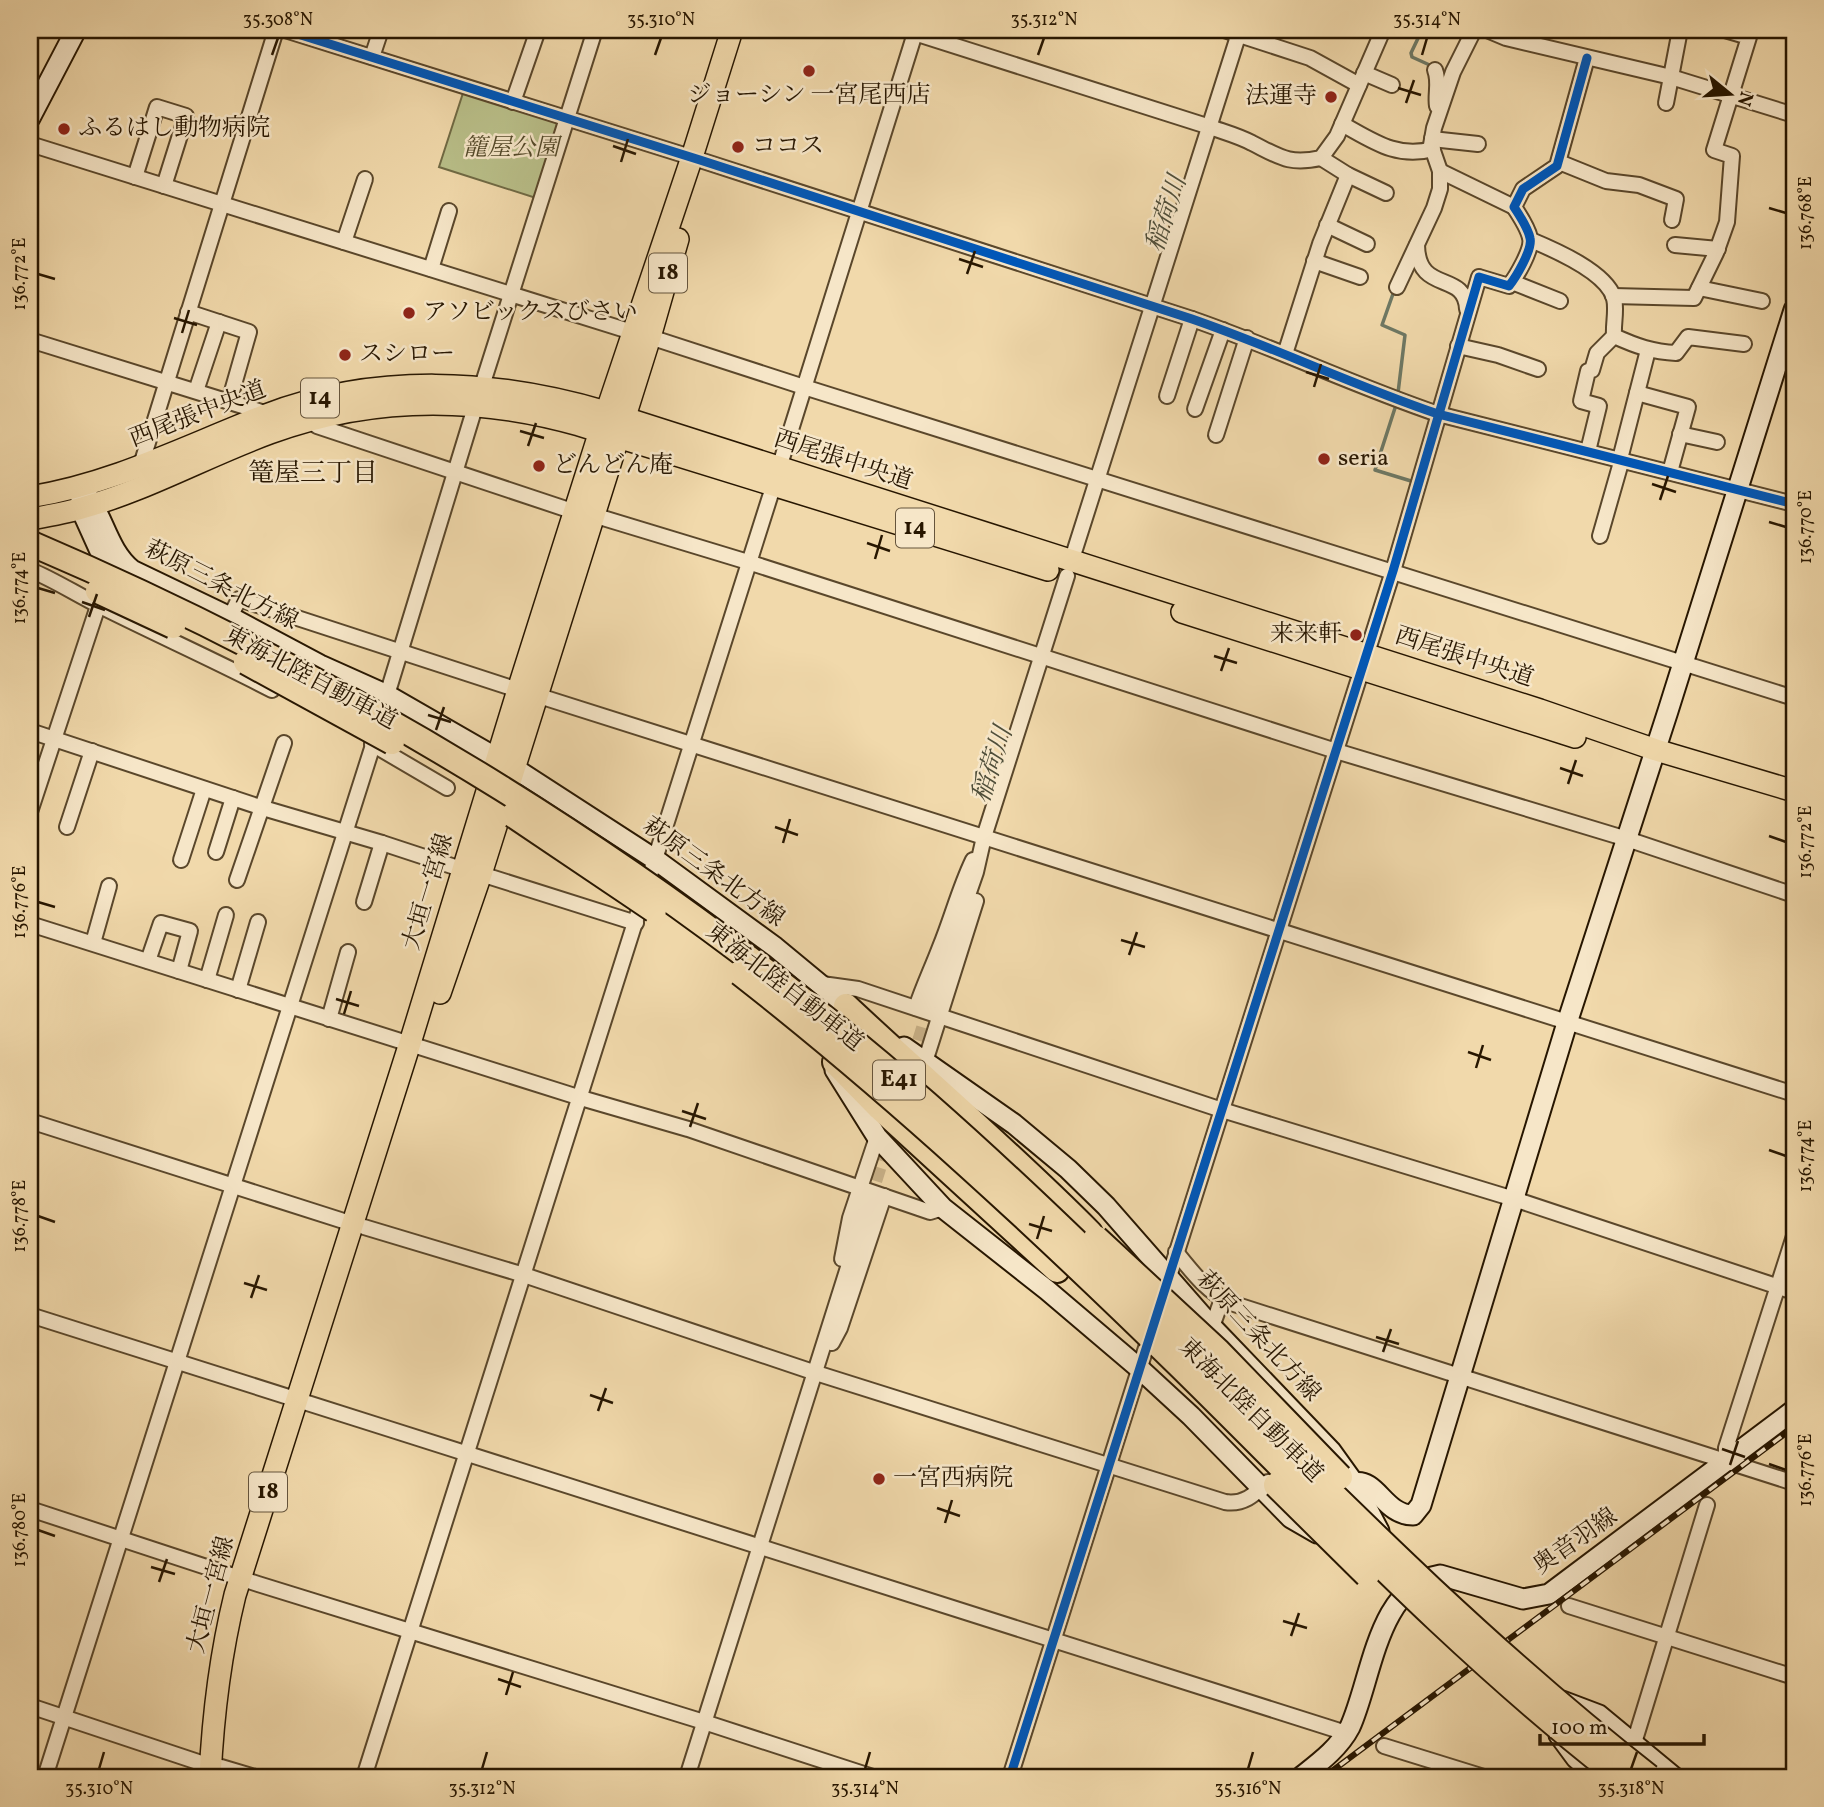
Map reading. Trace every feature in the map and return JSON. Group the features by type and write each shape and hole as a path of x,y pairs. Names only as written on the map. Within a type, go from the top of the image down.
{"highway":[{"name":"東海北陸自動車道","path":"30,543 214,627 416,736 550,819 742,954 864,1051 981,1152 1131,1294 1473,1628 1558,1704 1651,1777"},
{"name":"東海北陸自動車道","path":"30,562 206,642 417,756 550,839 737,971 854,1065 969,1166 1128,1315 1460,1641 1621,1777"},
{"path":"846,1006 1018,1161 1090,1233 1218,1351 1524,1664 1651,1777"},
{"path":"822,1049 880,1108 1057,1270 1190,1397 1379,1586 1469,1664 1567,1734"}],"main road":[{"path":"31,112 76,30"},
{"name":"大垣一宮線","path":"216,1772 235,1641 247,1580 641,335 696,159 732,30"},
{"name":"大垣一宮線","path":"696,159 741,30"},
{"path":"1354,1483 1370,1485 1397,1513 1416,1513 1421,1505 1567,1023 1794,312"},
{"name":"西尾張中央道","path":"30,497 81,487 268,414 326,397 381,387 442,384 479,395"},
{"name":"西尾張中央道","path":"30,519 88,506 264,436 315,419 381,406 432,403 479,395 548,397 611,424 1364,662 1654,756 1794,806"},
{"name":"萩原三条北方線","path":"81,487 104,560 116,573 504,769"},
{"name":"萩原三条北方線","path":"88,506 125,564 140,575 230,617 320,665 387,695 775,947 846,1006 1014,1124 1107,1206 1212,1327 1316,1434 1343,1466 1394,1558 1414,1584"},
{"name":"西尾張中央道","path":"1654,756 1794,791"},
{"name":"萩原三条北方線","path":"654,867 737,945 774,985 822,1049 877,1136 943,1208 1140,1368 1303,1527 1377,1559 1414,1584 1517,1680 1539,1705 1576,1758 1598,1777"},
{"name":"奥音羽線","path":"1414,1584 1440,1575 1523,1599 1549,1594 1794,1410"},
{"path":"1301,1777 1329,1754 1346,1733 1384,1626 1414,1584"},
{"name":"萩原三条北方線","path":"1517,1680 1544,1695 1600,1716 1674,1777"},
{"path":"1621,1777 1633,1743"}],"street":[{"path":"141,465 276,30"},
{"path":"285,30 1192,319 1438,414 1794,503"},
{"path":"372,57 381,30"},
{"path":"513,102 538,30"},
{"path":"387,695 595,30"},
{"path":"1321,158 1337,136 1383,30"},
{"path":"1397,287 1410,255 1418,245 1440,189 1440,171 1433,144 1439,113 1453,72 1474,30"},
{"path":"1487,30 1506,38 1527,36 1587,58 1671,77 1794,115"},
{"path":"1666,103 1680,30"},
{"path":"1613,296 1694,298 1718,249 1727,222 1732,156 1714,150 1749,37 1725,30"},
{"path":"364,1777 693,744 859,212 912,31 1210,127 1251,142 1288,161 1321,158 1348,175 1386,193"},
{"path":"931,1002 976,872 984,837 1041,655 1210,127 1234,31 1362,79 1392,85"},
{"path":"1514,207 1523,189 1559,162 1587,58"},
{"path":"1435,70 1438,78 1436,98 1439,113"},
{"path":"135,177 157,107 186,116 164,186"},
{"path":"1342,124 1391,149 1404,152 1433,144 1478,144"},
{"path":"30,144 1794,698"},
{"path":"1559,162 1606,181 1639,185 1676,199 1672,220"},
{"path":"1010,1777 1393,571 1479,277 1509,286 1531,246 1531,240 1514,207 1440,171"},
{"path":"1285,354 1314,261 1348,175"},
{"path":"344,242 365,179"},
{"path":"431,269 449,211"},
{"path":"1327,225 1367,244"},
{"path":"1531,240 1592,272 1602,279 1613,296 1614,336 1597,353 1592,370 1588,371 1581,401 1599,406 1588,452"},
{"path":"1418,245 1418,257 1424,271 1429,276 1459,289 1466,297 1467,314"},
{"path":"1675,246 1718,249"},
{"path":"1314,261 1360,278"},
{"path":"1512,282 1560,301"},
{"path":"1699,288 1762,301"},
{"path":"188,312 250,332 229,402"},
{"path":"1167,396 1192,319"},
{"path":"196,391 219,322"},
{"path":"1195,409 1223,330"},
{"path":"1614,336 1648,351 1676,353 1688,337 1744,344"},
{"path":"1216,435 1247,338"},
{"path":"30,340 268,414"},
{"path":"1458,346 1498,355 1538,369"},
{"path":"1600,536 1648,351"},
{"path":"1637,393 1688,407 1670,472"},
{"path":"315,419 317,426 456,474 748,562 1336,751 1627,839 1794,895"},
{"path":"1681,433 1717,442"},
{"path":"30,570 316,712 447,788"},
{"path":"230,617 239,599 1794,1094"},
{"path":"30,813 98,606"},
{"path":"316,712 332,683"},
{"path":"30,731 233,799 636,923"},
{"path":"237,880 284,743"},
{"path":"45,1777 373,745"},
{"path":"67,827 92,751"},
{"path":"181,860 204,789"},
{"path":"216,852 233,799"},
{"path":"916,1008 960,885 984,837"},
{"path":"925,1062 979,893 984,837"},
{"path":"364,902 382,843"},
{"path":"93,943 109,886"},
{"path":"207,980 226,915"},
{"path":"238,990 258,922"},
{"path":"30,923 290,1007 688,1129 930,1212 943,1208"},
{"path":"148,961 161,923 190,931 179,971"},
{"path":"329,1019 348,952"},
{"path":"818,983 858,989 1222,1110 1514,1199 1794,1292"},
{"path":"30,1121 524,1275 816,1373 1225,1502 1242,1502 1261,1488 1316,1434"},
{"path":"816,1373 827,1312 859,1188 877,1136"},
{"path":"816,1373 840,1328 884,1196"},
{"path":"687,1777 869,1202"},
{"path":"1726,1462 1726,1448 1794,1237"},
{"path":"1176,1252 1203,1285 1222,1299 1794,1483"},
{"path":"1212,1327 1222,1299"},
{"path":"30,1315 467,1453 759,1549 1346,1733"},
{"path":"1633,1743 1707,1505"},
{"path":"30,1509 873,1777"},
{"path":"1569,1606 1794,1677"},
{"path":"30,1706 216,1772 255,1777"},
{"path":"1384,1746 1484,1777"}],"green space":[{"name":"籠屋公園","path":"463,93 561,124 536,198 439,167"}],"waterway":[{"path":"1422,30 1411,53 1412,57 1434,67"},
{"path":"1394,291 1382,325 1405,335 1398,393"},
{"path":"1395,408 1375,470 1411,481"}],"tunnel":[{"path":"913,1061 931,1002"},
{"path":"869,1201 895,1117"}],"railway":[{"path":"1324,1777 1794,1427"}],"cycle path":[{"path":"285,30 700,160 1192,319 1438,414 1794,504"},
{"path":"1010,1777 1393,571 1479,277 1509,286 1523,263 1530,238 1514,207 1523,189 1557,166 1587,58"}],"place":[{"name":"ジョーシン 一宮尾西店","path":"809,71"},
{"name":"法運寺","path":"1331,97"},
{"name":"ふるはし動物病院","path":"64,129"},
{"name":"ココス","path":"738,147"},
{"name":"アソビックスびさい","path":"409,313"},
{"name":"スシロー","path":"345,355"},
{"name":"seria","path":"1324,459"},
{"name":"どんどん庵","path":"539,466"},
{"name":"来来軒","path":"1356,635"},
{"name":"一宮西病院","path":"879,1479"}],"district":[{"name":"篭屋三丁目","path":"313,474"}],"water label":[{"name":"稲荷川","path":"1167,214"},
{"name":"稲荷川","path":"993,765"}]}
